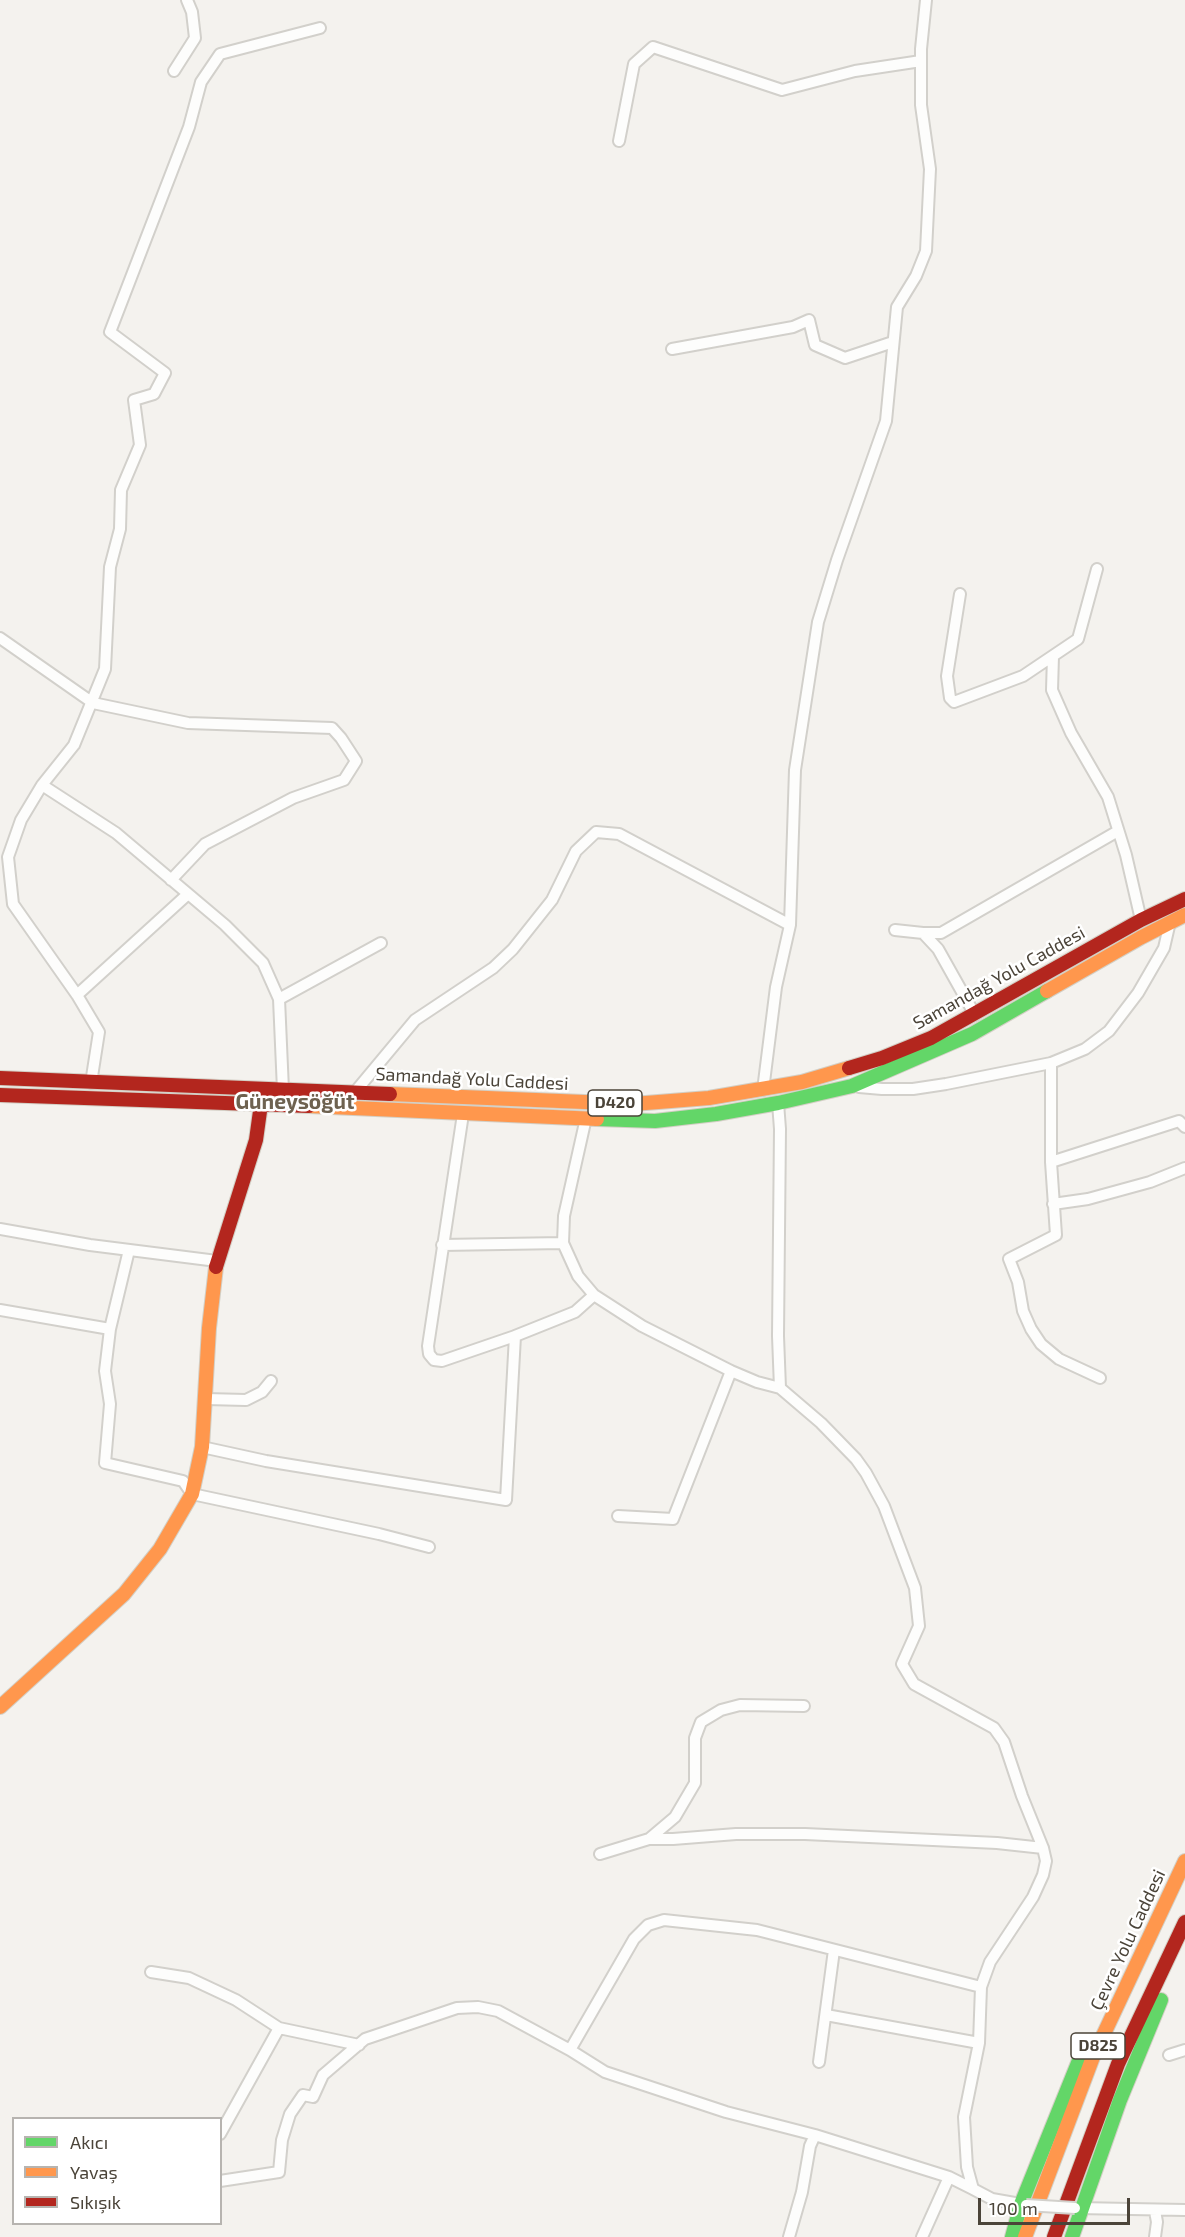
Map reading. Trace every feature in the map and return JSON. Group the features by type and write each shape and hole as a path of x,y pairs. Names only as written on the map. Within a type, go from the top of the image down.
{"main road":[{"name":"Samandağ Yolu Caddesi","path":"0,1078 633,1104 672,1102 763,1090 802,1083 882,1058 931,1038 1141,920 1185,899"},
{"name":"Samandağ Yolu Caddesi","path":"0,1095 656,1121 716,1114 852,1086 972,1034 1185,915"},
{"path":"0,1707 124,1594 160,1550 192,1494 202,1447 209,1328 217,1261 256,1140 261,1104"},
{"path":"1012,2237 1065,2091 1114,1983 1183,1865"},
{"name":"Çevre Yolu Caddesi","path":"1025,2237 1093,2057 1183,1865"},
{"path":"1072,2237 1078,2208 1160,2003 1183,1925"},
{"name":"D825","path":"1054,2237 1118,2064 1183,1925"}],"street":[{"path":"174,71 195,38 192,12 187,0"},
{"path":"763,1090 776,987 789,926 795,770 818,622 837,560 886,421 897,307 916,276 926,251 930,169 921,105 921,62 926,0"},
{"path":"91,1083 99,1032 77,995 13,904 8,857 21,820 42,785 74,746 105,669 110,567 120,529 121,490 140,445 134,400 154,394 165,373 110,332 189,127 201,82 220,54 320,28"},
{"path":"619,141 634,64 652,47 782,90 855,71 921,62"},
{"path":"672,350 794,327 809,320 815,345 845,358 893,342"},
{"path":"960,594 947,676 950,698 954,702 1023,676 1078,639 1097,569"},
{"path":"0,638 93,703 188,723 332,728 341,738 356,761 344,780 293,798 205,844 171,880"},
{"path":"1053,656 1052,690 1071,733 1108,797 1141,920"},
{"path":"42,785 116,833 225,925 263,963 279,999 283,1090"},
{"path":"896,930 941,933 1118,831"},
{"path":"355,1092 416,1020 493,968 513,949 552,900 576,851 596,832 619,834 789,926"},
{"path":"77,995 188,894"},
{"path":"852,1086 914,1089 1051,1063 1085,1049 1109,1031 1138,993 1164,948 1170,922"},
{"path":"923,933 939,950 975,1015"},
{"path":"279,999 381,943"},
{"path":"1051,1063 1053,1204 1056,1235 1009,1259 1018,1282 1023,1311 1030,1329 1041,1344 1059,1359 1100,1378"},
{"path":"778,1103 780,1129 778,1336 780,1388"},
{"path":"463,1114 442,1245 428,1346 429,1354 434,1359 442,1361 515,1336 575,1312 594,1295"},
{"path":"586,1118 564,1216 563,1243 578,1276 594,1295 642,1326 731,1371 757,1382 780,1388 821,1423 866,1473 884,1506 915,1588 919,1626 902,1664 914,1684 994,1728 1004,1742 1043,1848 1046,1861 1043,1875 1033,1896 990,1962 981,1987 979,2043 964,2117 967,2167 974,2189"},
{"path":"1052,1162 1179,1120 1185,1127"},
{"path":"1053,1204 1088,1199 1150,1182 1185,1168"},
{"path":"0,1229 129,1250 217,1261"},
{"path":"442,1245 563,1243"},
{"path":"129,1250 110,1329 105,1371 110,1404 105,1463 183,1481 192,1494 429,1547"},
{"path":"0,1310 110,1329"},
{"path":"202,1447 266,1461 506,1500 515,1336"},
{"path":"618,1516 674,1519 731,1371"},
{"path":"206,1399 246,1400 262,1392 271,1381"},
{"path":"649,1839 675,1817 695,1784 695,1738 701,1722 721,1710 740,1705 804,1706"},
{"path":"600,1854 649,1839 736,1833 997,1843 1043,1848"},
{"path":"570,2050 634,1939 648,1925 664,1920 757,1930 981,1987"},
{"path":"819,2062 834,1950"},
{"path":"151,1972 189,1978 236,2000 279,2028 359,2045"},
{"path":"222,2181 279,2172 282,2140 290,2114 303,2095 314,2097 323,2075 365,2039 457,2008 478,2007 498,2012 570,2050 605,2072 726,2112 815,2135 949,2177 992,2199 1024,2205 1185,2211"},
{"path":"825,2016 979,2043"},
{"path":"222,2130 279,2028"},
{"path":"1169,2055 1185,2050"},
{"path":"789,2237 802,2192 810,2146 815,2135"},
{"path":"922,2237 949,2177"},
{"path":"1155,2211 1158,2222 1155,2237"}],"traffic: fast":[{"path":"597,1119 655,1121 716,1114 852,1086 972,1034 1047,991"},
{"path":"1072,2237 1120,2100 1161,2000"},
{"path":"1012,2237 1021,2204 1084,2048"}],"traffic: slow":[{"path":"1047,991 1185,915"},
{"path":"390,1094 633,1104 709,1098 802,1082 849,1068"},
{"path":"309,1106 597,1119"},
{"path":"0,1707 124,1594 160,1549 192,1494 202,1447 209,1328 216,1267"},
{"path":"1025,2237 1093,2057 1185,1861"}],"traffic: jam":[{"path":"849,1068 882,1058 931,1038 1141,920 1185,899"},
{"path":"0,1078 390,1094"},
{"path":"0,1095 309,1106"},
{"path":"216,1267 256,1140 261,1104"},
{"path":"1054,2237 1118,2064 1185,1922"}],"district":[{"name":"Güneysöğüt","path":"295,1102"}]}
